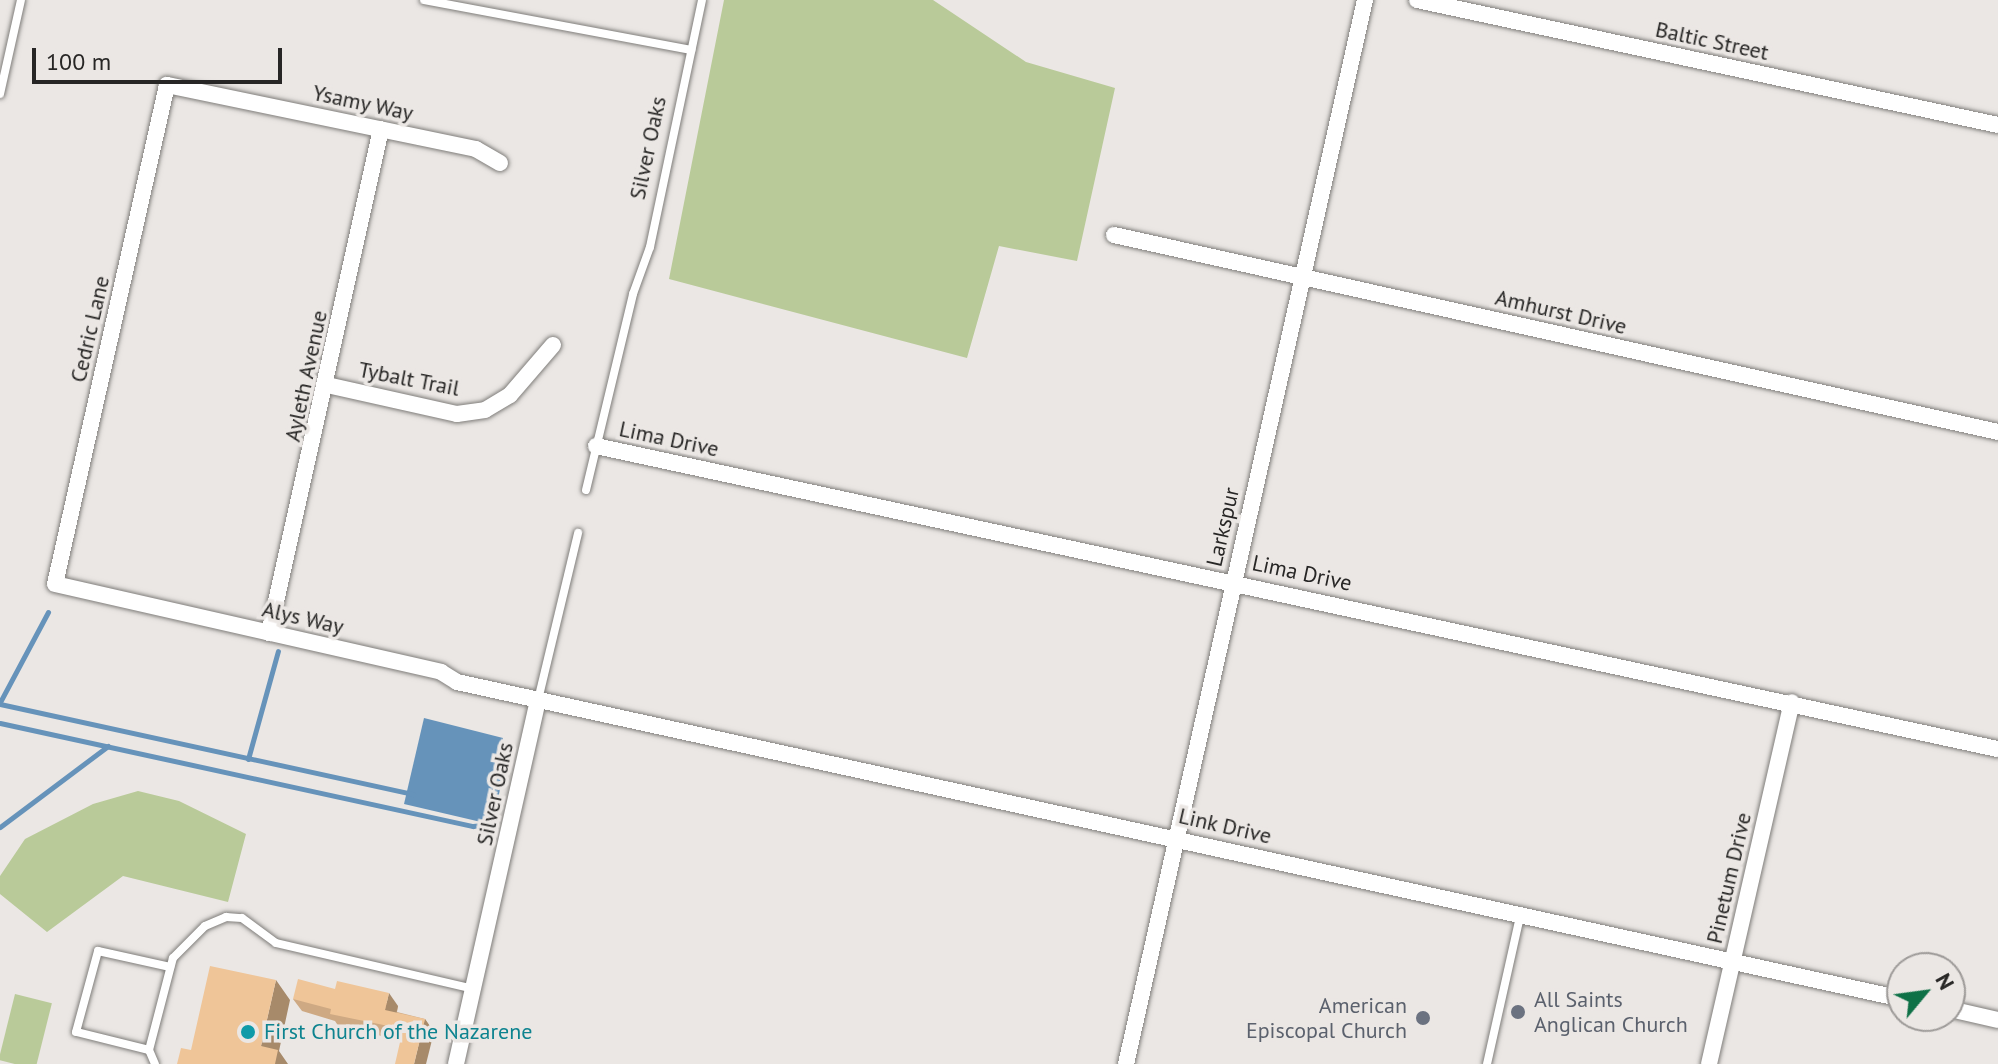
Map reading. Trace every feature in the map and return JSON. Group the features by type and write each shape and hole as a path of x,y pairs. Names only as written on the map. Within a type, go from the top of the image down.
{"street":[{"name":"Larkspur","path":"1126,1064 1365,0"},
{"name":"Baltic Street","path":"1417,0 1998,125"},
{"name":"Ysamy Way","path":"167,85 476,149 500,163"},
{"name":"Cedric Lane","path":"55,584 167,85"},
{"name":"Ayleth Avenue","path":"269,633 327,385 381,129"},
{"name":"Amhurst Drive","path":"1114,235 1998,432"},
{"name":"Tybalt Trail","path":"327,385 457,414 485,410 510,395 553,345"},
{"name":"Lima Drive","path":"596,446 1234,581 1998,749"},
{"name":"Alys Way","path":"55,584 538,700"},
{"name":"Link Drive","path":"538,700 1175,837 1886,995"},
{"name":"Silver Oaks","path":"456,1064 538,700"},
{"name":"Pinetum Drive","path":"1709,1064 1792,702"},
{"path":"1966,1013 1998,1020"}],"lane":[{"path":"0,94 21,0"},
{"path":"424,0 691,50"},
{"name":"Silver Oaks","path":"586,490 650,247 702,0"},
{"name":"Silver Oaks","path":"538,700 578,533"},
{"path":"1487,1064 1520,916"},
{"path":"155,1064 149,1050 170,967 184,944 205,926 226,917 242,918 276,943 474,989"},
{"path":"149,1050 76,1032 98,951 170,967"}],"green space":[{"path":"724,0 933,0 1026,62 1115,88 1077,261 999,246 967,358 669,279"},
{"path":"138,791 179,801 246,834 228,902 123,876 47,932 0,894 0,876 25,839 93,804"},
{"path":"15,994 52,1003 37,1064 0,1060"}],"water":[{"path":"424,718 503,738 489,810 481,822 404,804"}],"building":[{"path":"210,966 276,980 261,1046 278,1050 275,1064 177,1064 181,1048 191,1050"},
{"path":"298,979 335,989 337,981 389,993 385,1010 425,1019 414,1064 395,1064 403,1029 330,1014 331,1009 293,999"}],"waterway":[{"path":"0,702 48,612"},
{"path":"248,759 278,651"},
{"path":"0,704 413,794"},
{"path":"0,723 473,826 483,825 493,805 492,814 504,753 509,752"},
{"path":"0,827 108,746"}],"place":[{"name":"All Saints Anglican Church","path":"1518,1012"},
{"name":"American Episcopal Church","path":"1423,1018"},
{"name":"First Church of the Nazarene","path":"248,1032"}]}
